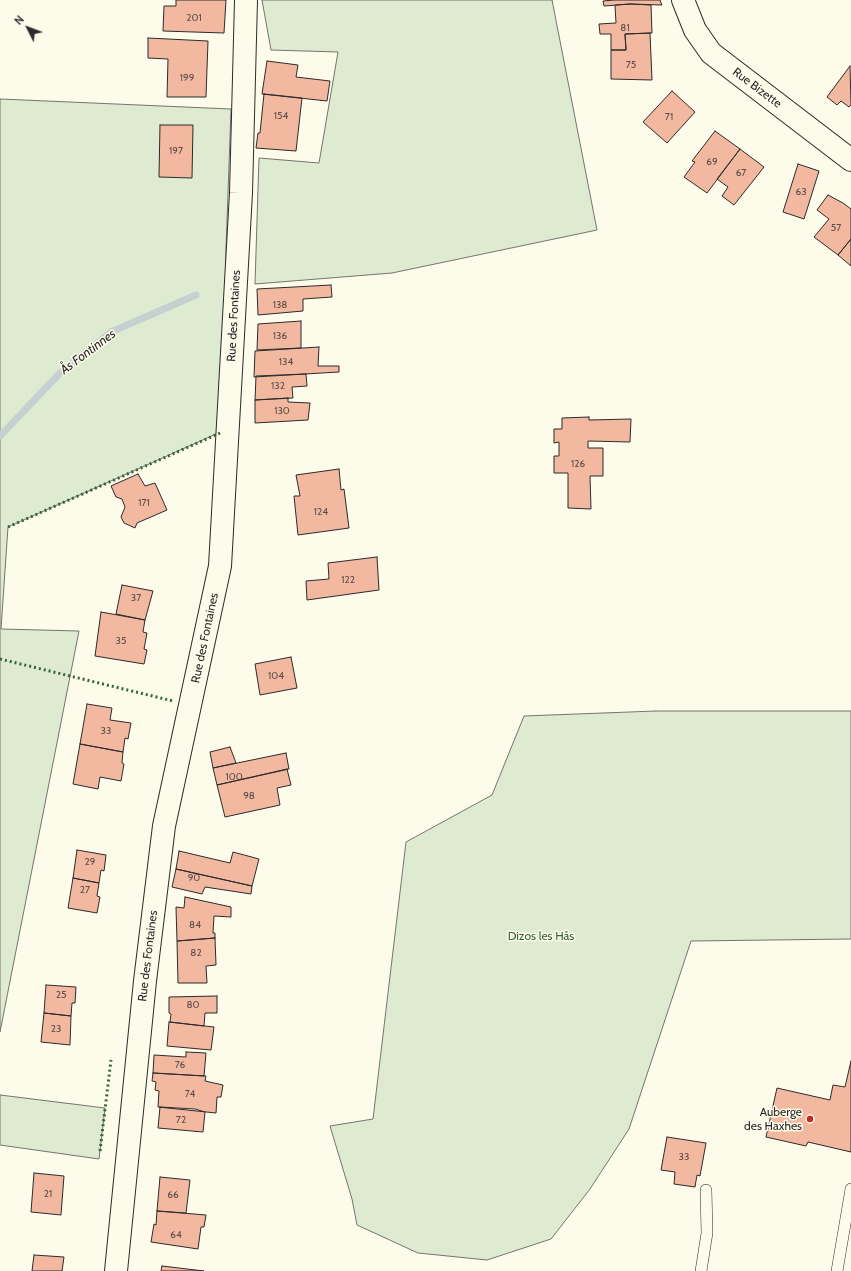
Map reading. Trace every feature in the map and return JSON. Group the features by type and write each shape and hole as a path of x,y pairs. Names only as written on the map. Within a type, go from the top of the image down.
{"street":[{"name":"Rue des Fontaines","path":"116,1271 145,981 164,826 220,566 241,193 246,0"},
{"name":"Rue Bizette","path":"683,0 695,30 711,53 851,160"}],"lane":[{"path":"837,1271 851,1189"},
{"path":"701,1271 707,1233 706,1190"}],"green space":[{"path":"262,0 552,0 597,230 392,273 255,284 259,158 319,163 338,52 271,50"},
{"path":"0,99 231,109 226,250 225,430 8,527 1,629 79,631 0,1032"},
{"name":"Dizos les Hås","path":"656,711 851,711 851,939 691,941 629,1129 590,1189 551,1239 487,1260 418,1253 357,1225 352,1199 330,1126 373,1119 406,842 492,795 524,716"},
{"path":"0,1095 105,1108 99,1159 0,1145"}],"building":[{"path":"176,0 226,0 224,33 163,31 164,6 176,6"},
{"path":"660,0 662,5 630,4 604,6 603,1"},
{"path":"615,5 651,5 652,33 625,34 626,50 611,50 611,34 600,34 599,24 616,23"},
{"path":"650,33 652,80 611,79 611,50 626,50 625,34"},
{"path":"148,38 208,41 206,97 167,97 168,59 148,58"},
{"path":"267,61 298,65 296,77 330,81 327,101 262,94"},
{"path":"850,66 851,105 849,107 841,101 837,105 827,97"},
{"path":"672,91 695,112 667,143 643,122"},
{"path":"264,94 302,98 296,151 256,148 258,133 260,133"},
{"path":"160,125 193,125 192,178 159,177"},
{"path":"715,131 740,149 707,193 684,177 695,162 692,161"},
{"path":"740,149 764,167 734,205 722,196 728,187 717,179"},
{"path":"798,164 819,171 804,219 783,212"},
{"path":"828,195 851,209 851,239 838,255 814,237 829,219 817,210"},
{"path":"851,239 851,266 838,255"},
{"path":"331,285 332,297 303,299 303,311 258,315 257,289"},
{"path":"301,321 301,348 257,350 258,324"},
{"path":"319,347 318,366 339,366 339,372 254,377 255,351"},
{"path":"306,374 307,386 292,387 293,398 255,400 256,376"},
{"path":"288,398 288,402 310,403 308,420 255,423 255,400"},
{"path":"589,417 589,420 631,419 630,442 588,441 588,448 603,448 603,476 590,476 591,509 568,508 568,473 554,473 554,456 559,456 559,442 554,443 554,429 562,429 562,418"},
{"path":"339,469 341,490 344,489 349,528 298,535 294,496 300,496 296,475"},
{"path":"138,474 145,486 155,483 167,510 137,523 135,528 124,523 121,517 125,507 122,499 116,497 111,486"},
{"path":"377,557 379,590 307,600 306,581 329,579 328,563"},
{"path":"122,585 153,591 145,620 116,614"},
{"path":"101,612 145,620 143,632 147,633 144,649 147,650 144,664 95,656"},
{"path":"291,657 297,688 260,695 255,664"},
{"path":"87,704 112,708 110,720 131,723 128,739 125,738 123,752 80,744"},
{"path":"80,744 123,752 122,763 124,764 121,781 100,777 98,789 73,784"},
{"path":"230,747 236,763 213,768 210,752"},
{"path":"286,753 289,769 217,785 213,768"},
{"path":"287,769 291,785 277,788 280,805 225,817 217,785"},
{"path":"77,850 106,855 104,871 101,870 99,883 73,878"},
{"path":"179,851 230,863 233,852 259,859 252,886 176,869"},
{"path":"176,869 252,886 251,894 205,887 202,894 172,887"},
{"path":"73,878 99,883 97,896 100,897 97,913 68,908"},
{"path":"185,897 231,907 231,917 214,916 213,933 215,933 215,938 177,941 176,907 184,908"},
{"path":"215,938 216,965 206,966 207,983 178,983 177,941"},
{"path":"46,985 76,987 75,1003 72,1003 71,1016 44,1013"},
{"path":"217,996 217,1013 205,1013 204,1026 170,1022 171,1014 169,1013 169,997"},
{"path":"44,1013 71,1016 70,1045 41,1042"},
{"path":"169,1022 214,1027 211,1050 167,1046"},
{"path":"186,1052 206,1053 204,1076 153,1073 154,1055 186,1057"},
{"name":"Auberge des Haxhes","path":"851,1061 851,1152 808,1142 806,1146 766,1137 777,1088 830,1100 833,1085 845,1087"},
{"path":"153,1073 206,1076 205,1081 223,1085 221,1097 217,1097 216,1113 158,1107 159,1091 155,1090 156,1082 152,1081"},
{"path":"160,1107 195,1109 205,1112 203,1132 158,1128"},
{"path":"667,1137 706,1143 700,1176 697,1175 695,1187 674,1184 675,1172 661,1170"},
{"path":"34,1173 64,1176 61,1215 31,1212"},
{"path":"160,1177 190,1180 186,1213 157,1211"},
{"path":"157,1211 206,1215 204,1227 201,1227 198,1249 151,1242 154,1224 156,1225"},
{"path":"34,1255 64,1257 62,1271 32,1271"},
{"path":"162,1266 204,1271 161,1271"}],"waterway":[{"name":"Ås Fontinnes","path":"0,436 59,374 111,332 196,295"}],"hedge":[{"path":"8,527 220,433"},
{"path":"0,659 173,701"},
{"path":"100,1151 111,1060"}],"place":[{"name":"Auberge des Haxhes","path":"810,1119"}]}
